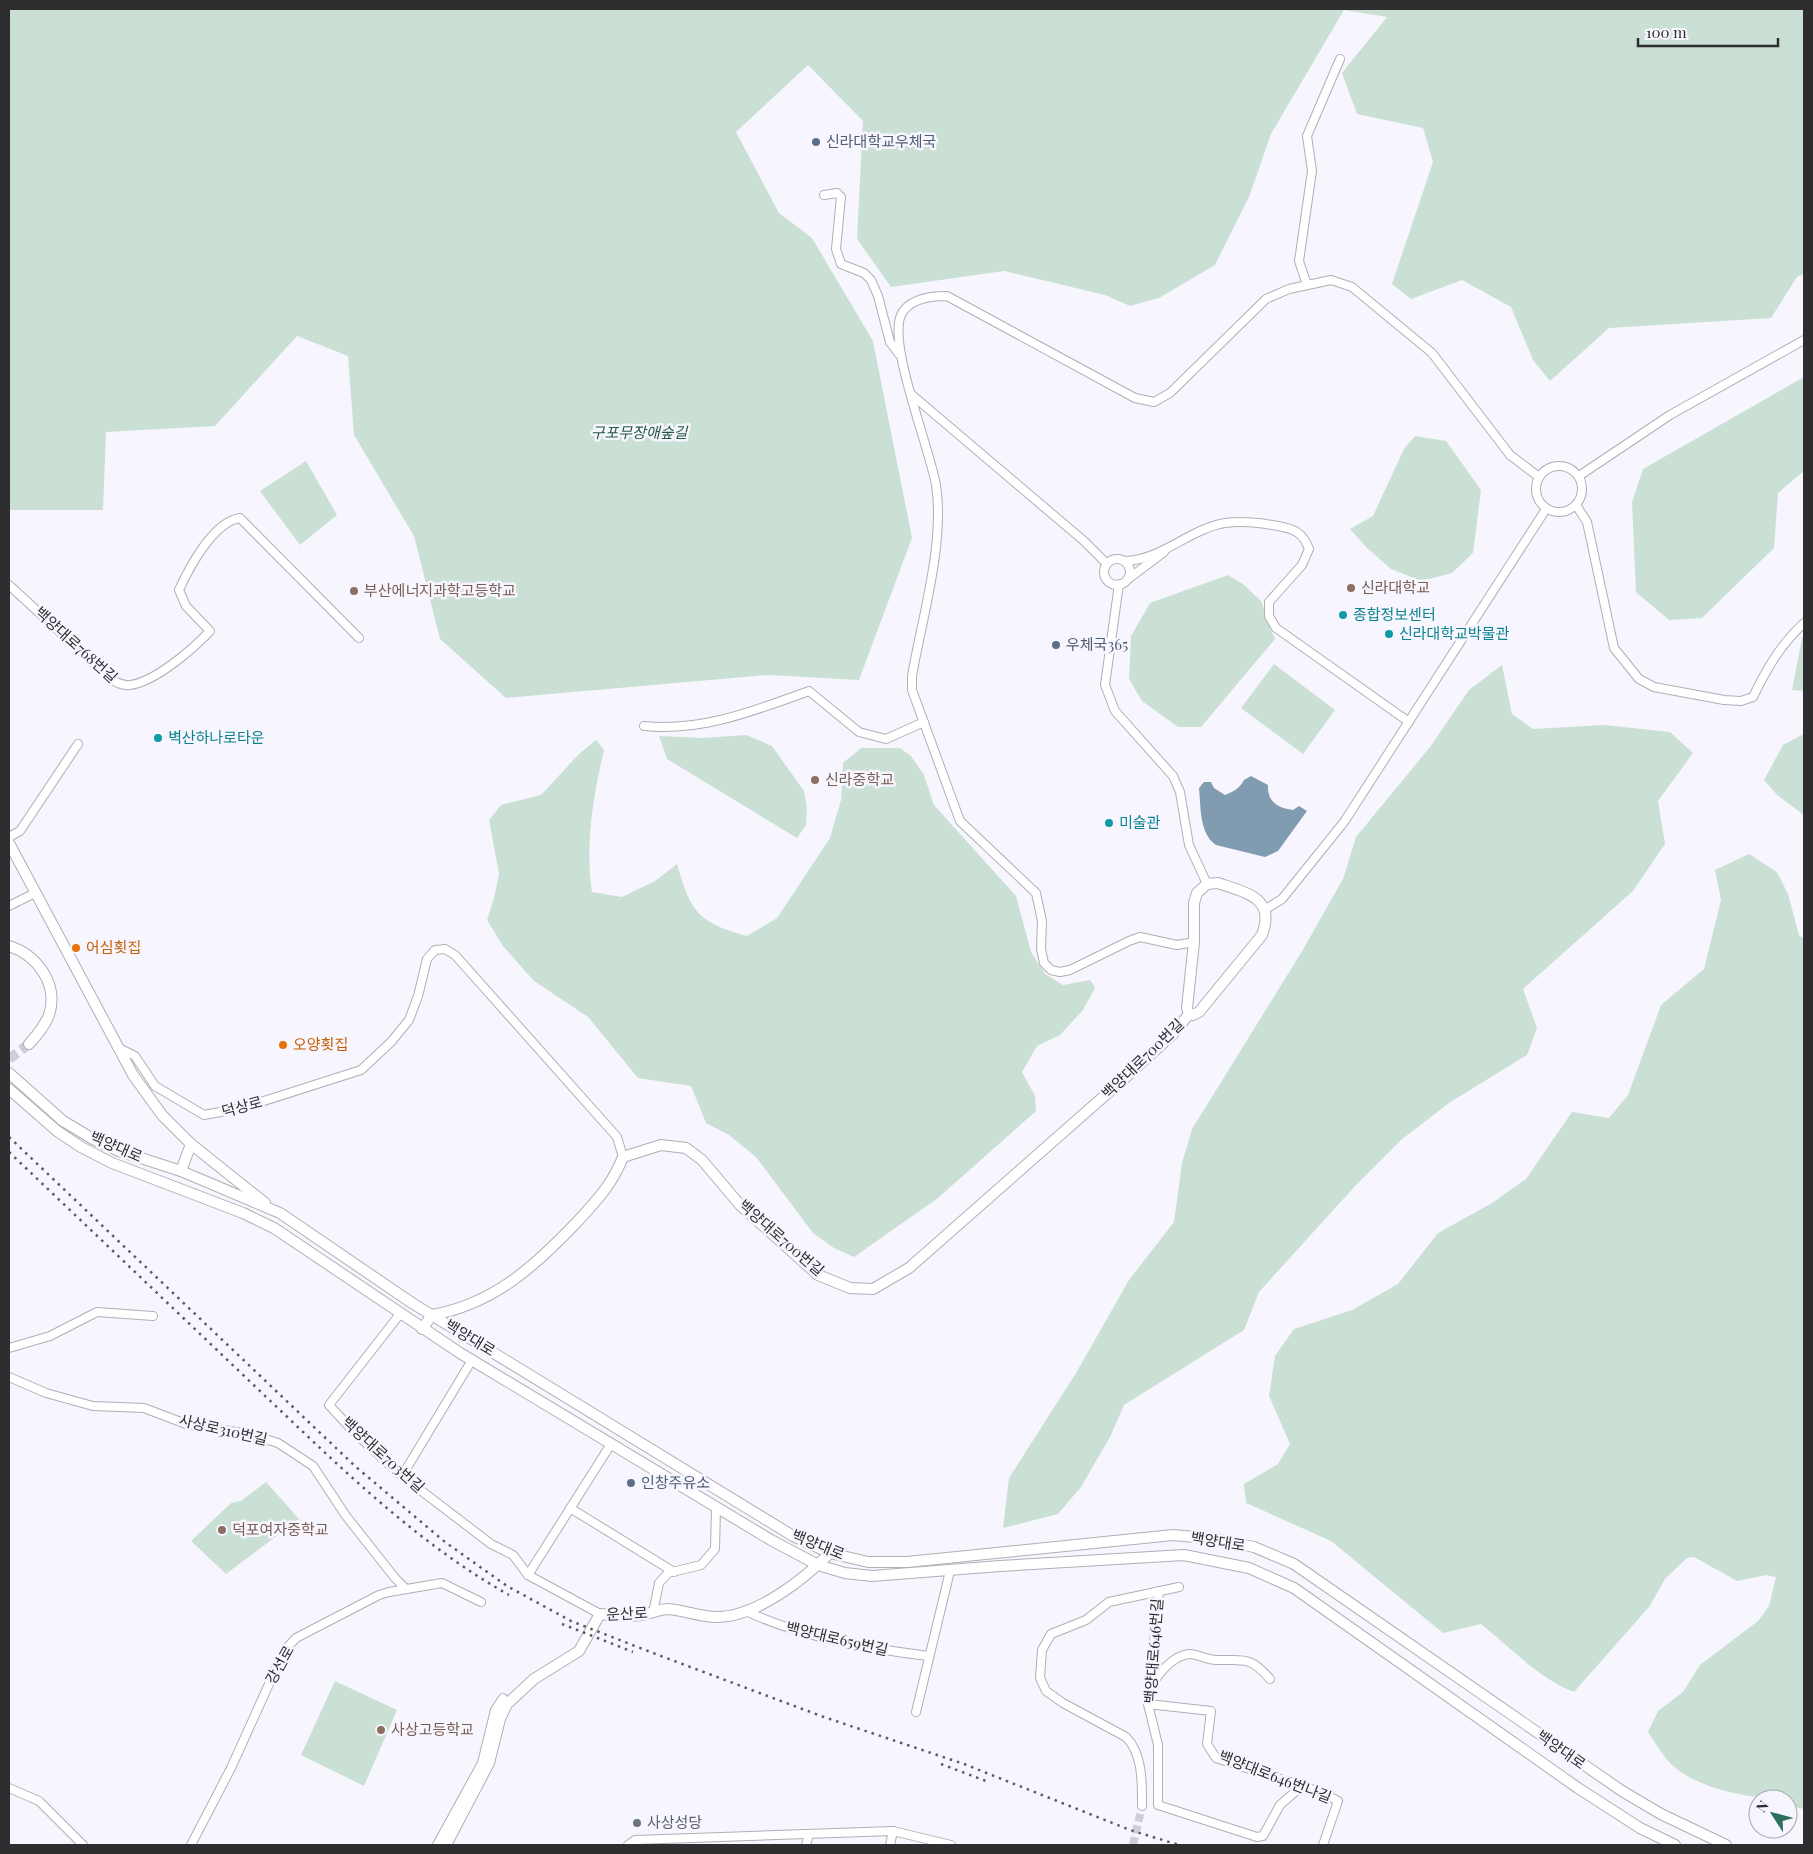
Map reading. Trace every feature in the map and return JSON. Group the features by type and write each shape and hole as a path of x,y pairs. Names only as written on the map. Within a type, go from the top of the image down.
{"main road":[{"path":"9,843 116,1046 142,1091 191,1144 280,1213"},
{"path":"1189,1014 1187,1008 1194,942 1194,903 1196,893 1207,884 1218,883 1258,900 1266,909"},
{"name":"백양대로700번길","path":"622,1157 656,1146 686,1148 702,1160 740,1205 818,1275 850,1288 873,1289 909,1268 1154,1052 1173,1034 1189,1014 1193,1015 1199,1012 1262,935 1267,922 1266,909"},
{"path":"9,946 21,950 40,966 47,978 51,991 51,1006 48,1016 41,1030 29,1044"},
{"name":"백양대로","path":"9,1073 64,1121 93,1139 119,1151 181,1171 280,1213 432,1315 793,1536 830,1553 868,1562 908,1562 1173,1535 1216,1539 1254,1547 1294,1564 1622,1791 1661,1814 1726,1845"},
{"name":"백양대로","path":"9,1088 57,1131 81,1147 112,1163 236,1210 274,1228 422,1329 716,1508 818,1566 845,1573 872,1576 1184,1555 1249,1568 1294,1588 1578,1788 1640,1828 1675,1845"},
{"path":"181,1171 191,1144"},
{"path":"422,1329 432,1315 453,1311 490,1295 522,1276 545,1256 593,1204 614,1178 622,1157"},
{"name":"운산로","path":"446,1845 489,1764 500,1719 507,1704 534,1679 579,1651 600,1614 622,1616 653,1613 667,1609 717,1617 737,1616 759,1608 818,1566 830,1553"}],"street":[{"path":"1307,285 1299,261 1312,171 1306,136 1340,59"},
{"path":"824,195 837,193 841,197 836,249 841,264 864,273 871,280 878,296 890,342 899,354"},
{"path":"1194,942 1177,945 1140,937 1070,970 1060,972 1051,970 1044,964 1041,949 1042,921 1036,893 960,820 912,690 912,676 935,550 938,518 936,485 899,354 898,332 901,315 910,304 930,296 948,296 1134,398 1154,402 1170,393 1266,299 1289,289 1331,280 1352,287 1432,353 1510,455 1539,477"},
{"path":"1579,476 1670,415 1804,340"},
{"path":"911,394 1107,564"},
{"path":"1554,466 1563,466 1579,476 1582,484 1582,493 1576,505 1564,512 1555,513 1546,509 1540,503 1536,494 1539,477 1546,470 1554,466"},
{"path":"1576,505 1588,522 1614,648 1639,679 1654,687 1724,700 1740,701 1753,697 1768,666 1788,638 1804,622"},
{"path":"1266,909 1282,898 1344,822 1546,509"},
{"name":"백양대로768번길","path":"9,586 112,680 126,685 138,683 147,680 197,644 210,631 186,606 179,590 197,555 226,525 240,518 359,638"},
{"path":"1168,548 1119,584 1110,582 1106,578 1105,568 1107,564 1116,558 1125,561 1144,558 1224,523 1274,525 1291,529 1305,538 1309,549 1302,565 1269,602 1269,616 1276,628 1409,722"},
{"path":"1125,561 1130,570 1128,579"},
{"path":"1119,584 1105,685 1115,711 1174,776 1180,792 1189,845 1207,884"},
{"path":"644,726 701,725 766,707 809,690 859,732 886,739 924,722"},
{"path":"9,837 20,831 78,744"},
{"path":"9,906 35,893"},
{"name":"덕상로","path":"116,1046 135,1056 155,1086 204,1115 242,1108 361,1070 391,1042 409,1020 418,996 427,959 435,950 444,949 455,955 618,1137 622,1157"},
{"path":"9,1348 50,1336 97,1312 153,1316"},
{"name":"백양대로703번길","path":"400,1314 329,1405 354,1432 402,1476 491,1544 513,1555 528,1574 600,1614"},
{"name":"백양대로","path":"402,1476 472,1360"},
{"name":"사상로310번길","path":"9,1377 46,1393 93,1406 144,1408 186,1424 249,1434 278,1443 313,1466 346,1516 395,1578 406,1588"},
{"path":"528,1574 611,1444"},
{"path":"570,1508 674,1572"},
{"path":"653,1613 659,1583 668,1573 700,1565 715,1549 716,1508"},
{"path":"916,1712 950,1571"},
{"name":"강선로","path":"191,1845 231,1768 284,1651 296,1638 379,1595 406,1588 442,1583 481,1602"},
{"path":"1142,1806 1140,1772 1132,1743 1126,1737 1063,1703 1046,1691 1040,1678 1042,1650 1051,1634 1086,1620 1108,1602 1180,1587"},
{"name":"백양대로646번길","path":"1158,1591 1148,1704 1158,1745 1158,1805 1257,1837 1263,1836 1280,1805 1302,1786"},
{"name":"백양대로659번길","path":"748,1612 800,1633 888,1651 928,1656"},
{"path":"1148,1704 1153,1685 1162,1672 1175,1660 1189,1654 1208,1660 1236,1658 1250,1661 1270,1678"},
{"path":"437,1845 482,1763 493,1726 495,1710 503,1698"},
{"name":"백양대로646번나길","path":"1148,1704 1210,1711 1207,1744 1216,1758 1302,1786 1338,1801 1323,1845"},
{"path":"9,1788 39,1801 83,1845"},
{"path":"890,1845 893,1831"},
{"path":"628,1845 635,1840 893,1831 952,1845"},
{"path":"806,1845 809,1834"},
{"path":"723,1845 726,1836"}],"green space":[{"name":"구포무장애숲길","path":"9,9 1804,9 1804,274 1797,277 1771,318 1609,328 1550,381 1533,360 1511,307 1462,280 1411,299 1392,284 1433,162 1423,128 1357,114 1342,73 1387,17 1344,10 1271,134 1249,197 1215,265 1159,298 1130,306 1105,295 1004,271 891,287 857,239 863,121 808,65 736,132 779,213 812,238 873,341 912,538 859,680 768,675 506,698 440,639 414,536 354,435 348,356 297,336 215,426 106,432 103,510 9,510"},
{"path":"1804,377 1804,471 1778,493 1774,548 1702,618 1669,620 1636,592 1632,502 1643,469"},
{"path":"1415,436 1446,441 1481,490 1473,553 1452,573 1421,581 1391,569 1367,548 1350,529 1373,516 1404,449"},
{"path":"306,461 337,515 300,545 260,491"},
{"path":"1228,575 1243,584 1262,602 1266,619 1275,639 1201,727 1178,727 1142,701 1129,679 1131,636 1150,603"},
{"path":"1804,637 1804,691 1792,690 1802,638"},
{"path":"1274,664 1335,710 1303,754 1241,708"},
{"path":"1502,665 1512,714 1533,729 1604,725 1670,732 1693,753 1658,801 1665,844 1633,891 1523,989 1537,1028 1527,1055 1449,1103 1401,1140 1356,1185 1259,1292 1244,1330 1124,1405 1110,1437 1081,1487 1058,1514 1003,1528 1009,1478 1076,1373 1129,1280 1174,1222 1182,1163 1192,1129 1301,953 1343,879 1356,837 1430,747 1469,690"},
{"path":"1804,734 1804,815 1777,795 1764,780 1783,745"},
{"path":"746,735 772,746 804,791 807,808 806,825 797,838 667,759 659,736 703,738"},
{"path":"596,740 604,750 596,785 591,821 589,856 592,892 622,897 655,881 677,864 687,894 699,913 717,926 747,936 777,918 830,838 841,800 843,763 861,748 900,748 911,756 924,775 934,805 1016,896 1031,952 1045,974 1063,985 1090,980 1095,988 1083,1010 1060,1035 1037,1046 1022,1072 1035,1096 1036,1111 938,1198 854,1257 834,1248 813,1233 756,1157 729,1135 706,1123 691,1086 638,1078 588,1017 534,981 503,946 487,920 499,874 489,820 501,805 541,795 578,755"},
{"path":"1749,854 1777,872 1788,894 1799,935 1804,939 1804,1809 1798,1808 1798,1789 1748,1789 1748,1796 1726,1791 1696,1780 1682,1773 1671,1764 1648,1732 1658,1711 1683,1692 1700,1665 1758,1621 1769,1606 1776,1577 1766,1575 1737,1581 1694,1557 1687,1558 1665,1579 1649,1607 1574,1692 1537,1671 1481,1624 1443,1633 1331,1541 1246,1503 1244,1484 1278,1464 1290,1444 1269,1396 1275,1356 1294,1329 1352,1310 1398,1284 1438,1233 1492,1203 1526,1179 1572,1112 1609,1118 1628,1095 1661,1005 1704,969 1721,900 1715,870"},
{"path":"266,1482 299,1519 226,1574 191,1541 231,1503 241,1501"},
{"path":"335,1681 397,1710 364,1786 301,1755"}],"water":[{"path":"1251,776 1268,785 1269,796 1278,806 1293,810 1299,806 1307,811 1278,851 1265,857 1216,845 1206,834 1202,819 1199,788 1204,782 1211,782 1214,788 1225,795 1231,793"}],"tunnel":[{"path":"9,1059 29,1044"},
{"path":"1133,1845 1142,1806"}],"railway":[{"path":"9,1137 356,1467 445,1542 507,1586 571,1621 653,1653 821,1716 964,1764 1130,1830 1179,1845"},
{"path":"9,1152 290,1420 379,1501 441,1551 509,1595"},
{"path":"562,1624 633,1652"},
{"path":"941,1764 986,1781"}],"place":[{"name":"신라대학교우체국","path":"816,142"},
{"name":"신라대학교","path":"1351,588"},
{"name":"부산에너지과학고등학교","path":"354,591"},
{"name":"종합정보센터","path":"1343,615"},
{"name":"신라대학교박물관","path":"1389,634"},
{"name":"우체국365","path":"1056,645"},
{"name":"벽산하나로타운","path":"158,738"},
{"name":"신라중학교","path":"815,780"},
{"name":"미술관","path":"1109,823"},
{"name":"어심횟집","path":"76,948"},
{"name":"오양횟집","path":"283,1045"},
{"name":"인창주유소","path":"631,1483"},
{"name":"덕포여자중학교","path":"222,1530"},
{"name":"사상고등학교","path":"381,1730"},
{"name":"사상성당","path":"637,1823"}]}
